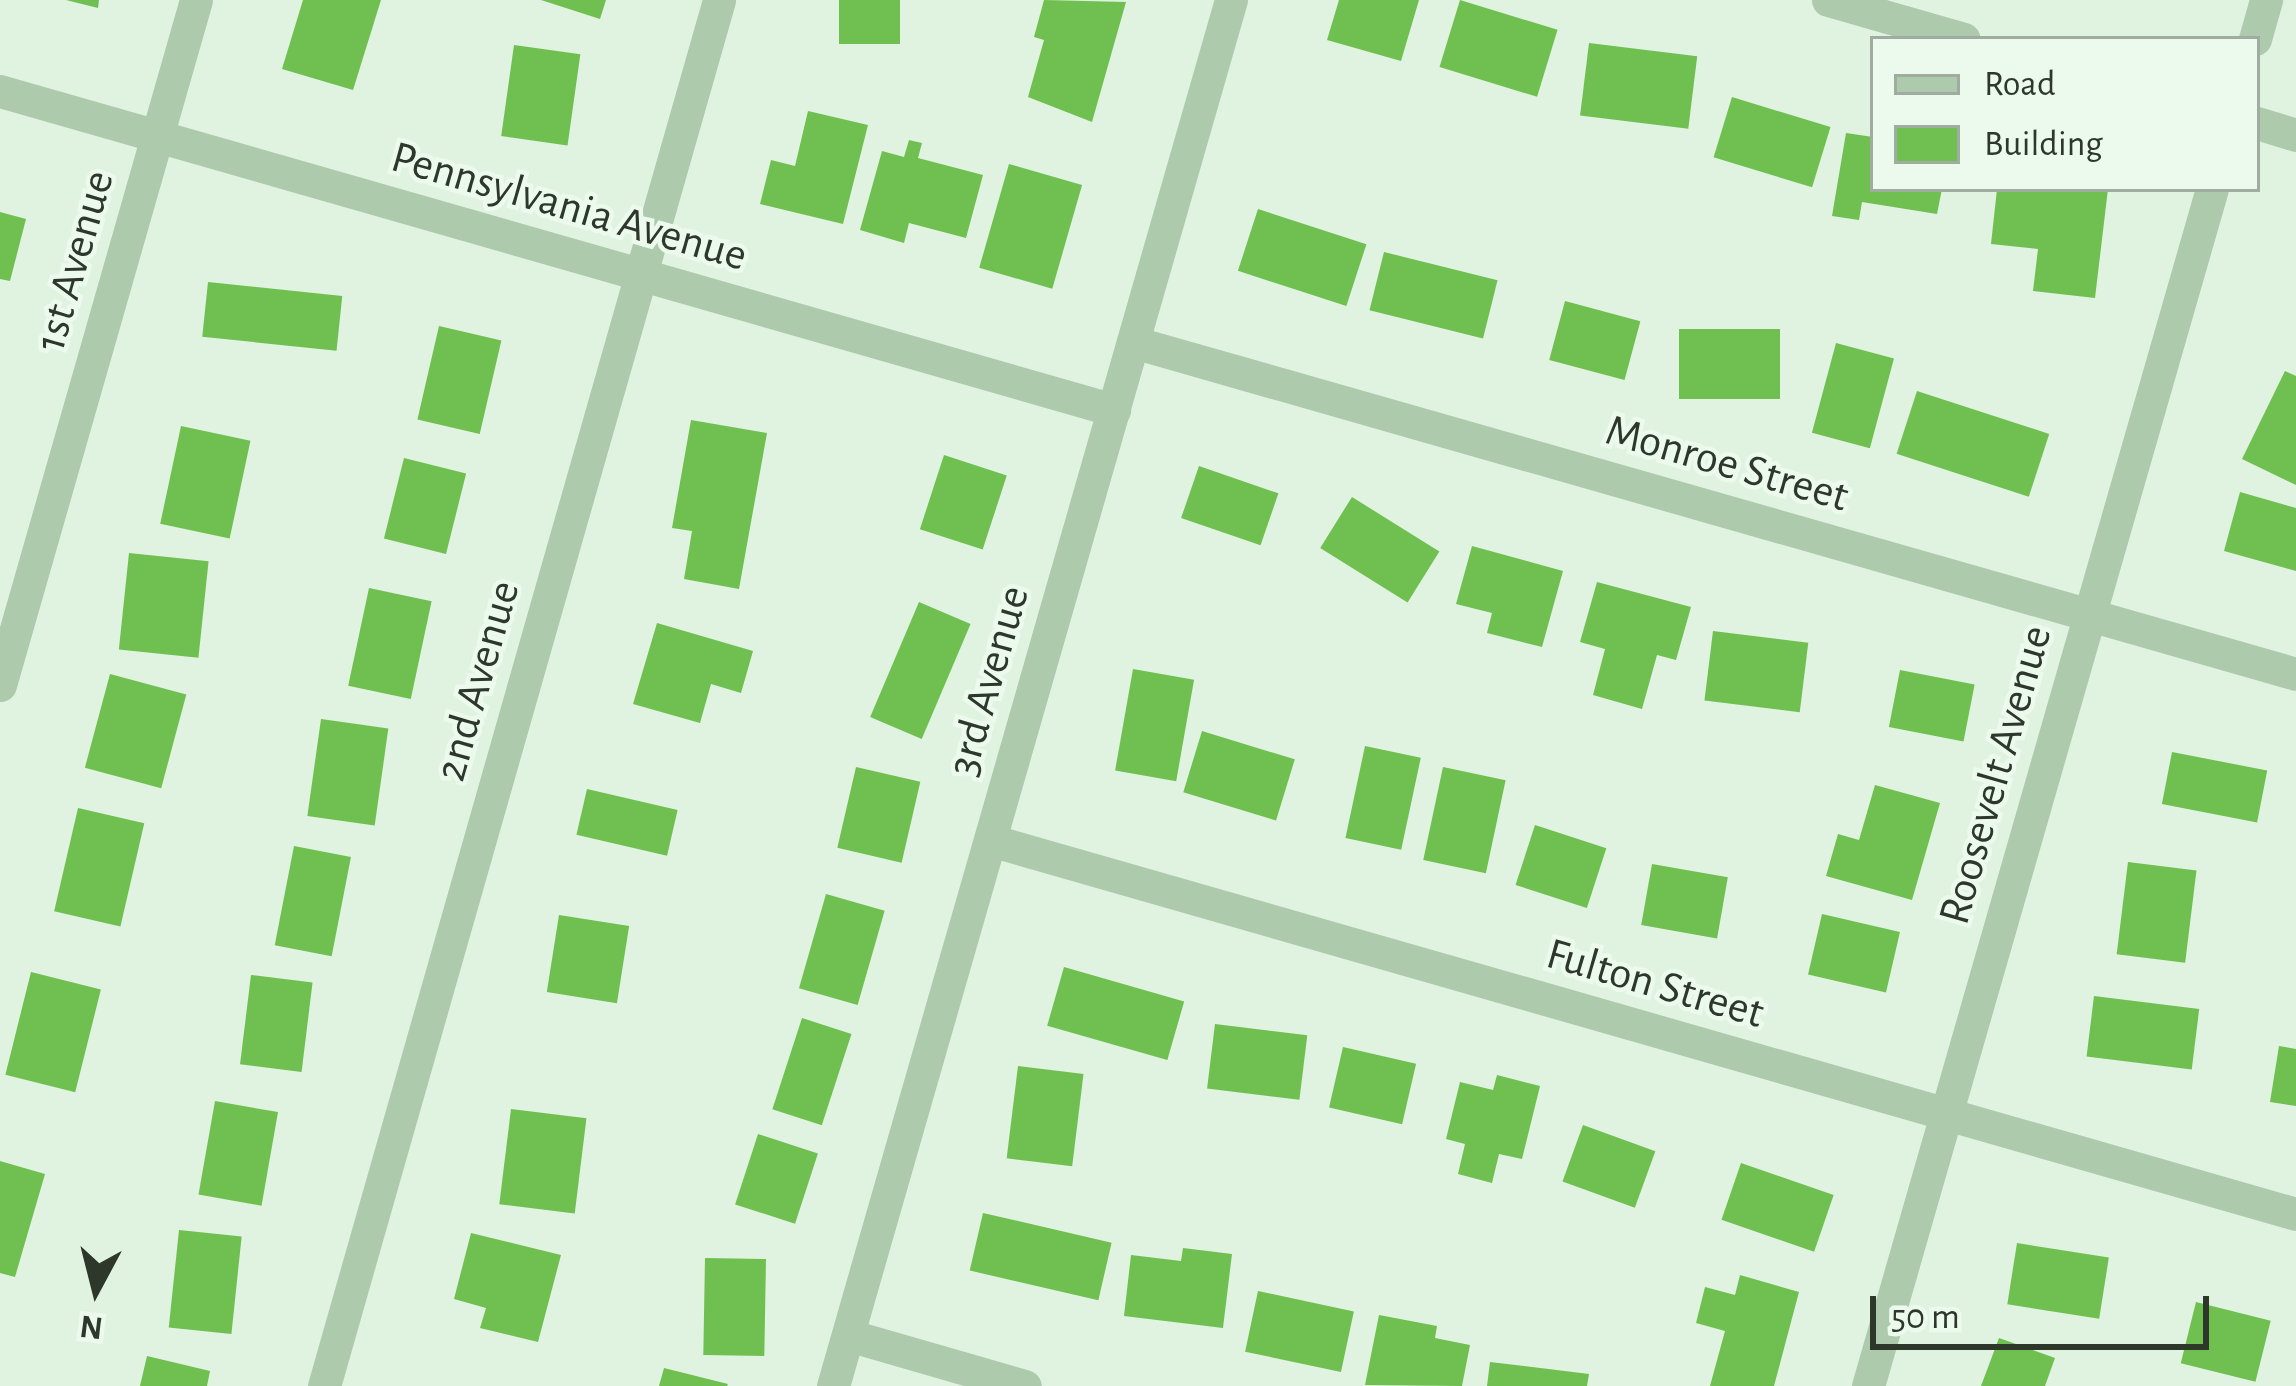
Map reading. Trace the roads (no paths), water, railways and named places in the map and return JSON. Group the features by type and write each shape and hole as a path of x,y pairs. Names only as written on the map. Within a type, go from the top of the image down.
{"street":[{"name":"1st Avenue","path":"0,685 196,0"},
{"name":"2nd Avenue","path":"324,1386 719,0"},
{"name":"3rd Avenue","path":"833,1386 1232,0"},
{"path":"1828,0 1954,36"},
{"path":"2255,36 2266,0"},
{"name":"Pennsylvania Avenue","path":"0,91 1114,410"},
{"path":"2260,124 2296,134"},
{"name":"Roosevelt Avenue","path":"1868,1386 2211,192"},
{"name":"Monroe Street","path":"1133,342 2296,674"},
{"name":"Fulton Street","path":"990,840 2296,1214"},
{"path":"848,1335 1025,1386"}]}
